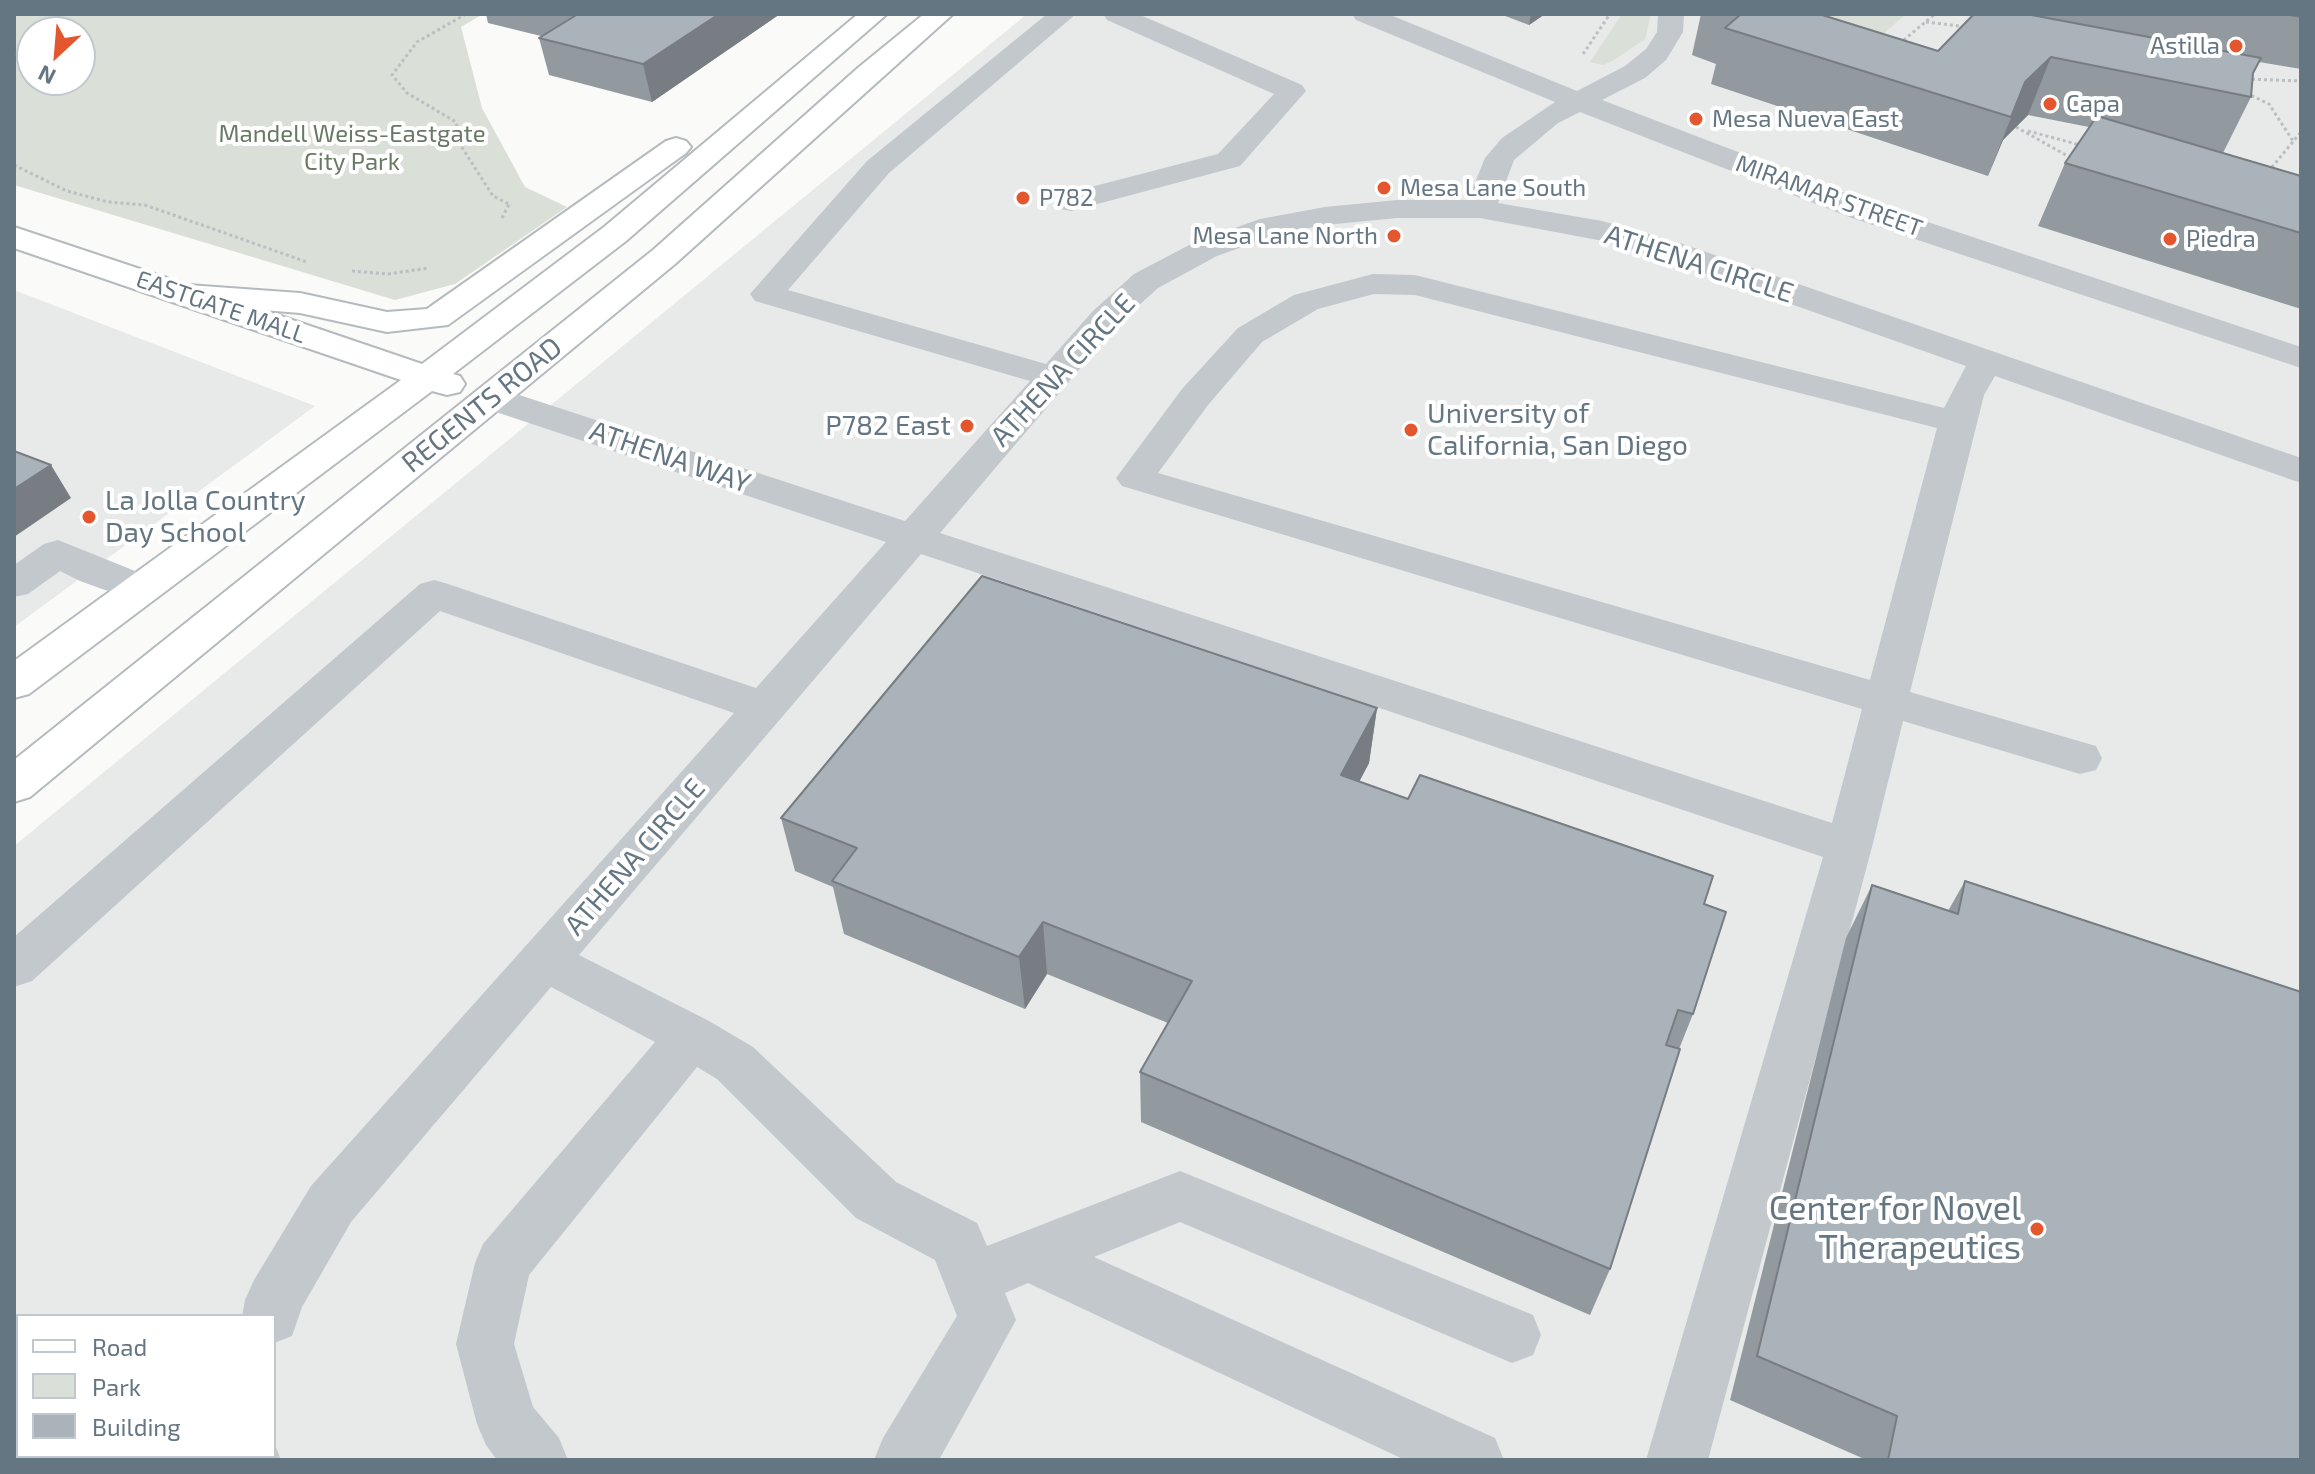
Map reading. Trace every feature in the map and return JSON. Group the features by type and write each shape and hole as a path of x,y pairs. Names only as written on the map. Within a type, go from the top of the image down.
{"main road":[{"name":"REGENTS ROAD","path":"14,683 615,234 874,14"},
{"name":"REGENTS ROAD","path":"14,785 664,257 869,73 940,14"},
{"path":"188,295 300,303 387,322 436,318 726,112 811,68"},
{"name":"EASTGATE MALL","path":"14,237 427,377"},
{"name":"ATHENA WAY","path":"427,377 491,398"}],"street":[{"path":"1054,377 767,294 878,167 1063,14"},
{"path":"1071,202 1229,160 1292,91 1116,14"},
{"name":"MIRAMAR STREET","path":"1365,14 1577,101 1863,211 2301,358"},
{"path":"1480,209 1500,158 1512,144 1546,118 1617,82 1656,54 1670,32 1671,14"},
{"name":"ATHENA CIRCLE","path":"271,1314 274,1300 331,1204 1105,318 1146,281 1206,249 1271,226 1325,216 1397,209 1480,209 1602,231 1669,250 2301,471"},
{"path":"1957,422 1415,285 1373,284 1306,302 1250,335 1195,397 1135,478 2080,758"},
{"path":"1677,1460 1849,847 1957,422 1966,395 1986,362"},
{"name":"ATHENA WAY","path":"491,398 1849,847"},
{"path":"14,584 58,553 94,572 141,589"},
{"path":"14,967 434,594 765,707"},
{"path":"544,960 691,1036 735,1063 876,1200 957,1242 987,1320 905,1460"},
{"path":"537,1460 507,1424 485,1344 503,1263 691,1036"},
{"path":"972,1279 1180,1196 1512,1335"},
{"path":"1030,1256 1473,1460"}],"path":[{"path":"466,14 417,42 392,75 407,93 456,122 461,146 493,196 512,205 496,226"},
{"path":"1576,65 1610,14"},
{"path":"1890,52 1935,14"},
{"path":"1958,14 1970,14"},
{"path":"1926,22 1979,29"},
{"path":"2241,78 2301,81"},
{"path":"2237,89 2269,104 2293,141"},
{"path":"2086,164 2016,127 2094,148"},
{"path":"2260,182 2301,132"},
{"path":"14,165 67,191 108,202 145,205 318,265"},
{"path":"345,271 388,274 424,271 437,265"}],"shaded area":[{"name":"University of California, San Diego","path":"1027,14 2301,14 2301,1460 14,1460 14,846"},
{"name":"La Jolla Country Day School","path":"14,290 315,406 14,627"}],"green space":[{"name":"Mandell Weiss-Eastgate City Park","path":"14,14 483,14 461,27 482,108 525,187 567,207 455,284 395,300 14,185"},
{"path":"1622,14 1651,14 1645,39 1603,65 1590,62"},
{"path":"1726,14 1906,14 1858,56"}],"building":[{"path":"578,14 719,14 643,64 539,38"},
{"path":"1741,14 1819,14 1938,51 1974,14 2026,14 2261,58 2253,73 2251,97 2051,57 2025,82 2011,117 1725,28"},
{"path":"2097,116 2301,176 2301,233 2065,163"},
{"path":"14,451 51,465 14,489"},
{"path":"982,576 1377,708 1341,775 1408,799 1420,775 1713,876 1704,904 1726,912 1693,1014 1678,1010 1666,1045 1680,1049 1610,1269 1140,1072 1192,981 1043,922 1019,957 832,881 857,848 781,818"},
{"name":"Center for Novel Therapeutics","path":"1965,881 2301,992 2301,1460 1888,1460 1897,1416 1757,1356 1872,885 1958,914"}],"place":[{"name":"Astilla","path":"2236,46"},
{"name":"Capa","path":"2050,104"},
{"name":"Mesa Nueva East","path":"1696,119"},
{"name":"Mesa Lane South","path":"1384,188"},
{"name":"P782","path":"1023,198"},
{"name":"Mesa Lane North","path":"1394,236"},
{"name":"Piedra","path":"2170,239"},
{"name":"P782 East","path":"967,426"},
{"name":"University of California, San Diego","path":"1411,430"},
{"name":"La Jolla Country Day School","path":"89,517"},
{"name":"Center for Novel Therapeutics","path":"2037,1229"}]}
